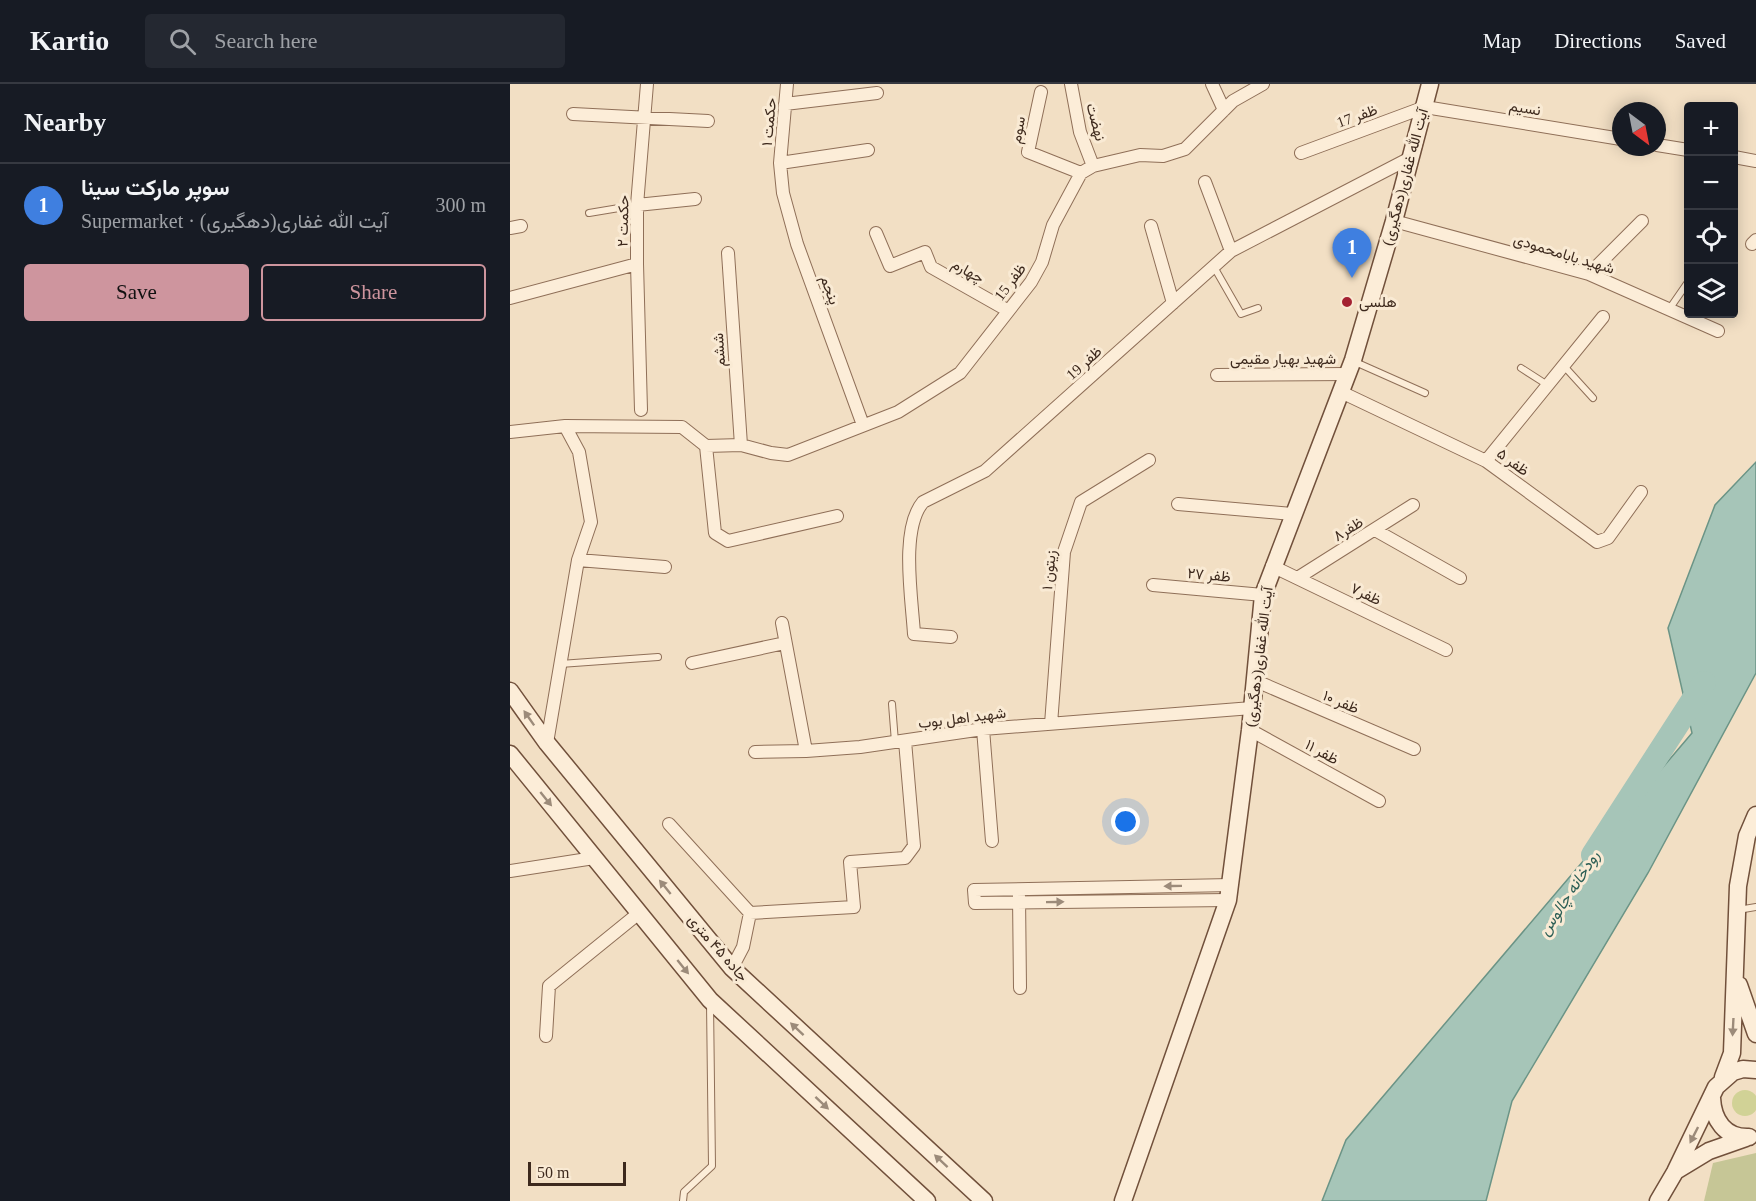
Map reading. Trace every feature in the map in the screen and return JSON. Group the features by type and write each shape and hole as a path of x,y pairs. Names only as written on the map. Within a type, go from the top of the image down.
{"street":[{"name":"حکمت ۲","path":"510,298 637,264 637,205 647,84"},
{"name":"حکمت ۱","path":"780,163 787,84"},
{"name":"نهضت","path":"1071,84 1080,132 1093,166"},
{"path":"1212,84 1224,110"},
{"path":"1081,173 1093,166 1140,155 1163,156 1185,149 1233,101 1263,84"},
{"name":"آیت الله غفاری(دهگیری)","path":"1123,1201 1230,892 1256,681 1263,595 1272,566 1351,367 1412,157 1430,84"},
{"name":"سوم","path":"1041,92 1028,152 1081,173"},
{"path":"785,104 877,93"},
{"name":"نسیم","path":"1425,107 1612,138"},
{"name":"ظفر 17","path":"1301,153 1425,107"},
{"path":"573,114 708,121"},
{"path":"1666,146 1684,149"},
{"path":"780,163 868,150"},
{"name":"ظفر 19","path":"951,637 914,634 910,528 915,511 923,502 985,471 1231,251 1412,157"},
{"path":"1738,159 1756,161"},
{"name":"پنجم","path":"780,163 783,193 797,244 863,425"},
{"name":"ظفر 15","path":"705,446 741,445 788,455 898,412 960,373 1031,282 1042,262 1053,225 1081,173"},
{"path":"1205,182 1231,251"},
{"path":"637,205 695,199"},
{"name":"شهید بابامحمودی","path":"1394,221 1589,274 1719,331"},
{"path":"1589,274 1642,221"},
{"path":"1151,226 1173,303"},
{"name":"چهارم","path":"876,233 890,266 925,252 931,267 1007,310"},
{"name":"ششم","path":"728,253 741,445"},
{"path":"637,264 641,410"},
{"path":"1486,461 1546,384 1603,317"},
{"name":"شهید بهیار مقیمی","path":"1217,375 1351,367"},
{"name":"ظفر ۵","path":"1341,392 1486,461 1597,542 1608,538 1641,492"},
{"path":"510,432 565,426 682,428 705,446 716,533 728,541 837,516"},
{"path":"547,743 578,560 591,522 579,452 565,426"},
{"name":"زیتون ۱","path":"1051,724 1064,552 1081,502 1149,460"},
{"path":"1178,504 1293,514"},
{"name":"ظفر۸","path":"1299,577 1413,505"},
{"path":"1374,530 1460,578"},
{"path":"578,560 665,567"},
{"name":"ظفر۷","path":"1272,566 1299,577 1446,650"},
{"name":"ظفر ۲۷","path":"1153,585 1263,595"},
{"path":"782,623 806,751"},
{"path":"692,663 785,643"},
{"name":"ظفر ۱۰","path":"1256,681 1414,749"},
{"name":"جاده ۴۵ متری","path":"510,691 547,743 732,968 984,1201"},
{"name":"شهید اهل بوب","path":"755,752 806,751 900,742 983,729 1252,708"},
{"path":"983,729 992,841"},
{"name":"ظفر ۱۱","path":"1250,730 1379,801"},
{"path":"750,913 854,907 850,862 905,858 914,846 900,742"},
{"path":"510,754 710,1000 927,1201"},
{"path":"1658,1201 1724,1077 1732,1053 1738,886 1747,836 1756,815"},
{"path":"669,824 750,913"},
{"path":"510,871 594,858"},
{"path":"1019,888 1230,892 1019,903 975,903 974,890 1019,888"},
{"path":"1019,888 1020,987"},
{"path":"546,1036 549,986 639,913"},
{"path":"732,968 743,947 750,913"},
{"path":"1736,976 1756,1034"},
{"path":"1724,1077 1743,1069 1756,1070"},
{"path":"1712,1098 1712,1110 1724,1130 1751,1137"},
{"path":"1675,1172 1709,1151 1751,1137"}],"lane":[{"path":"589,213 637,205"},
{"path":"1214,267 1241,314 1258,308"},
{"path":"1670,308 1684,289"},
{"path":"1563,364 1593,398"},
{"path":"1351,367 1425,393"},
{"path":"1521,368 1546,384"},
{"path":"560,664 658,657"},
{"path":"892,704 900,742"},
{"path":"1737,910 1756,907"},
{"path":"683,1201 684,1192 712,1166 710,1000"}],"green space":[{"path":"1745,1090 1757,1098 1757,1108 1754,1112 1745,1116 1736,1112 1732,1103 1736,1094"},
{"path":"1756,1153 1756,1201 1704,1201 1713,1163"}],"water":[{"path":"1756,462 1756,673 1648,873 1512,1101 1486,1201 1322,1201 1346,1140 1692,733 1668,628 1715,505"}],"waterway":[{"name":"رودخانه چالوس","path":"1593,855 1704,683"}],"place":[{"name":"سوپر مارکت سینا","path":"1352,278"},
{"name":"هلسی","path":"1347,302"}]}
